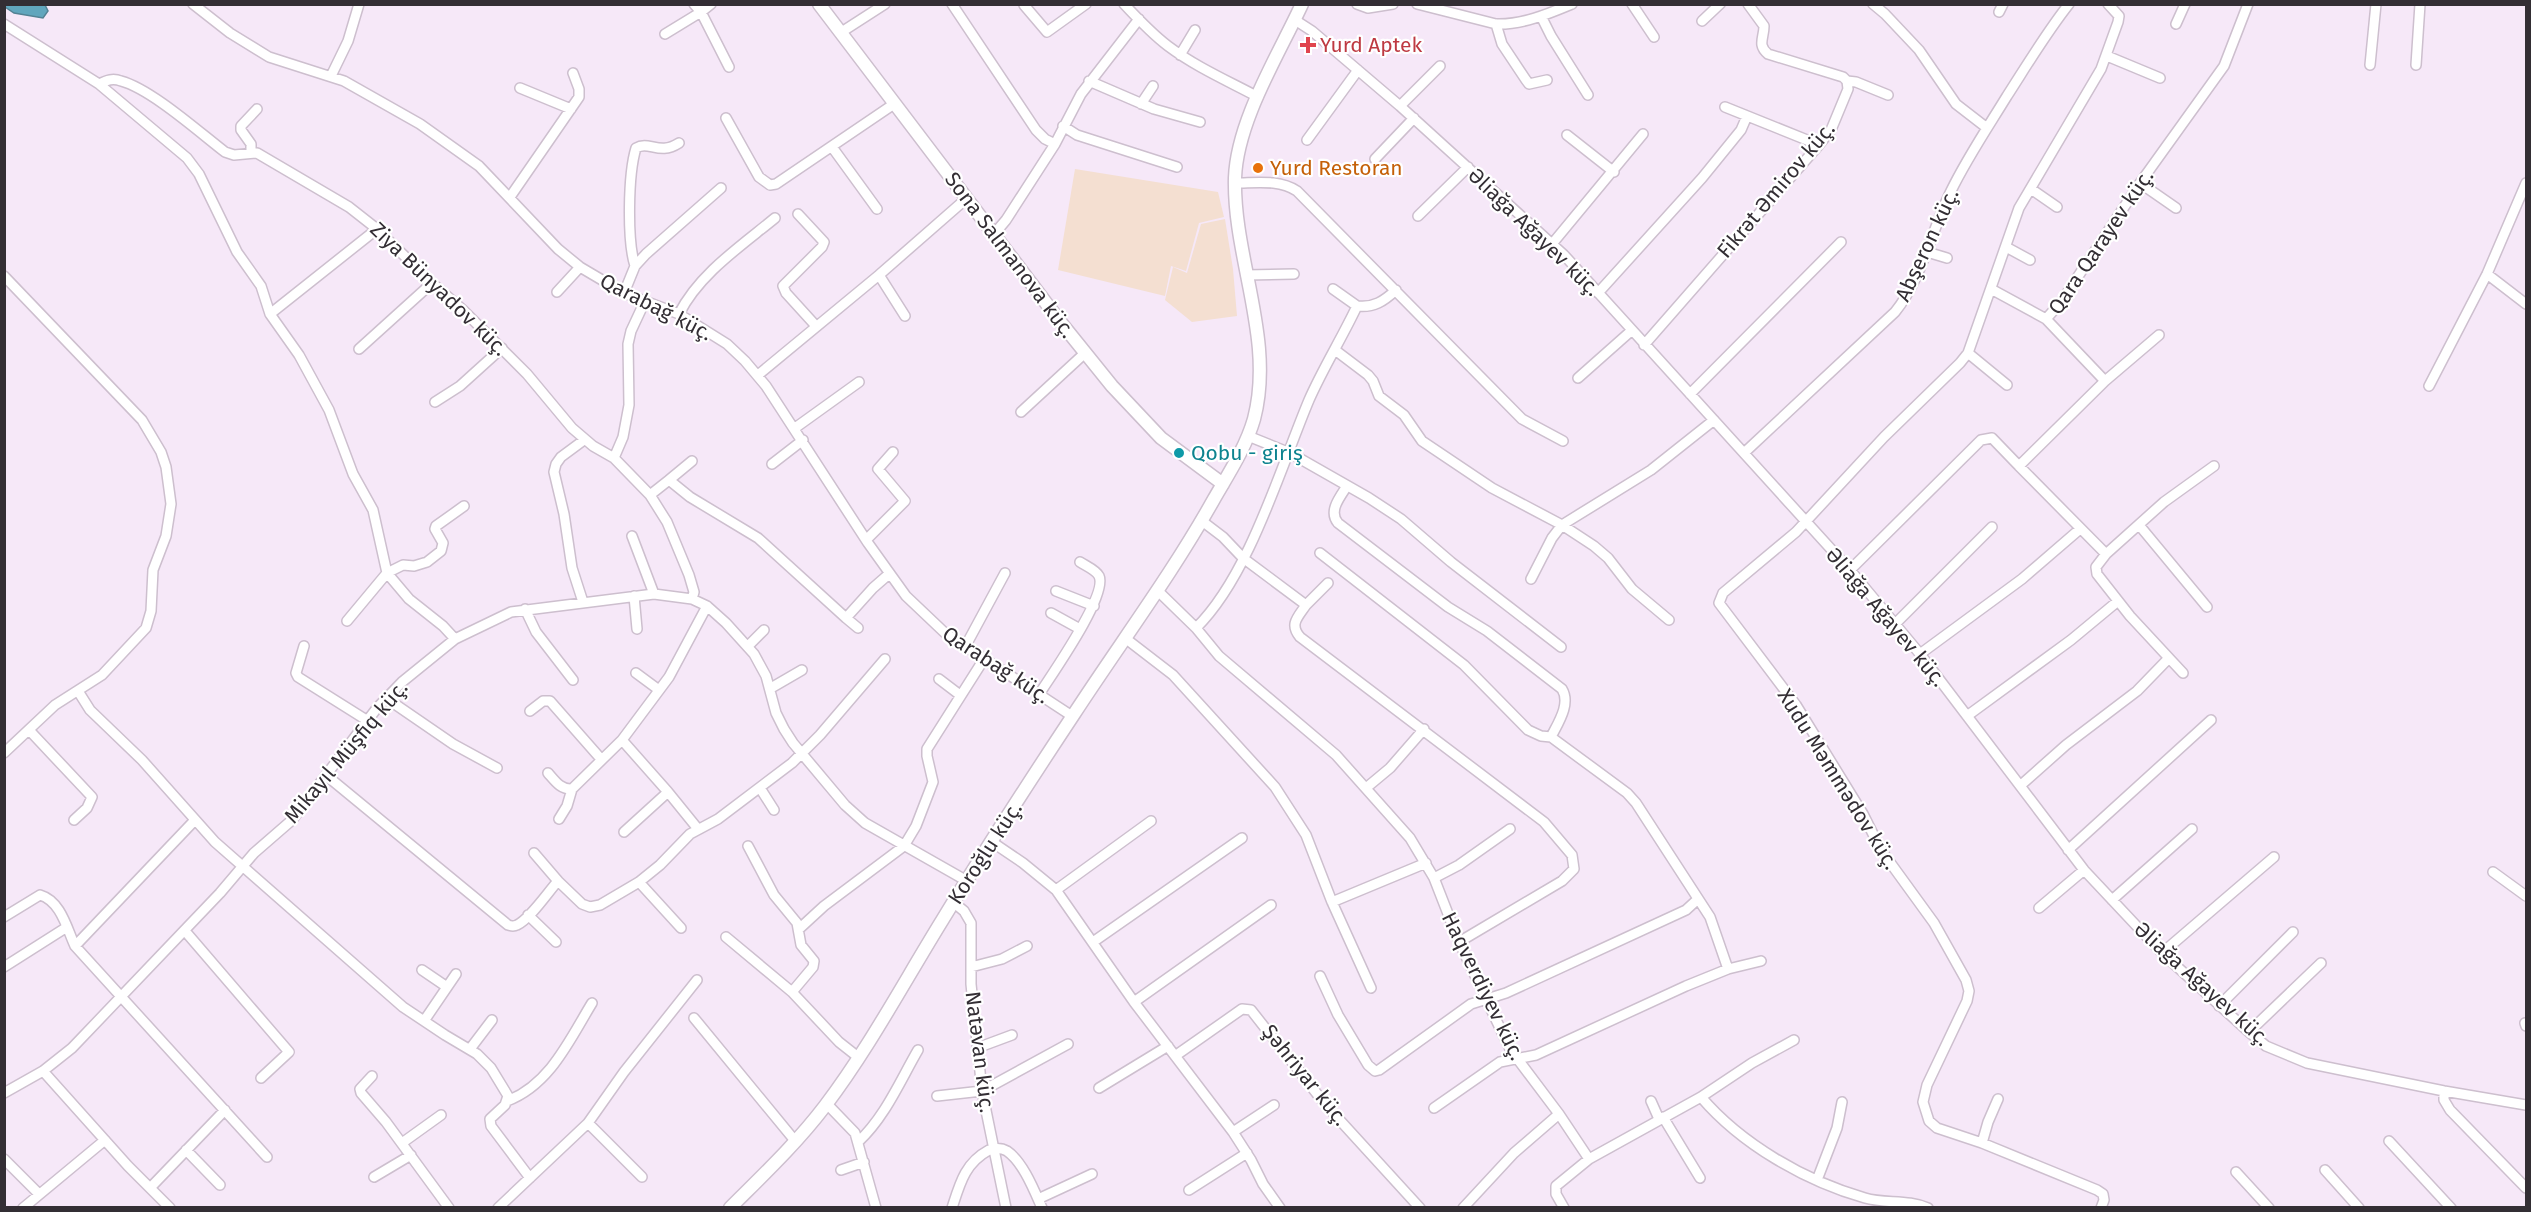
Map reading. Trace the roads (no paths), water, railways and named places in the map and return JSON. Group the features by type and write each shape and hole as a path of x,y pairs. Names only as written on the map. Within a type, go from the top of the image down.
{"street":[{"name":"Qarabağ küç.","path":"194,4 230,33 269,57 331,76 361,89 437,135 479,165 544,235 580,267 624,293 679,314 727,344 758,375 803,440 866,540 906,596 924,615 965,647 1040,693 1072,716"},
{"path":"331,76 348,41 359,4"},
{"path":"664,34 698,8 711,4"},
{"name":"Sona Salmanova küç.","path":"819,4 1085,353 1154,432 1223,484"},
{"path":"840,33 885,4"},
{"path":"952,4 1036,130 1045,139 1055,144"},
{"path":"1024,5 1047,33 1086,4"},
{"path":"1124,4 1138,20 1180,55 1210,74 1258,98"},
{"name":"Koroğlu küç.","path":"730,1208 796,1142 827,1104 1072,716 1158,591 1202,521 1248,436 1258,402 1261,374 1236,210 1235,183 1239,152 1258,98 1302,4"},
{"path":"1358,4 1374,8 1393,4"},
{"path":"1417,4 1508,25 1572,4"},
{"path":"1632,4 1654,37"},
{"path":"1702,21 1720,4"},
{"path":"1748,4 1764,26 1761,44 1768,54 1843,77 1847,81 1888,94"},
{"path":"1873,4 1919,50 1956,104 1987,128"},
{"name":"Abşeron küç.","path":"1744,453 1895,312 1911,289 1951,191 1987,128 2053,24 2070,4"},
{"name":"Xudu Məmmədov küç.","path":"2101,1208 2104,1200 2103,1194 2097,1190 1982,1143 1937,1128 1929,1120 1923,1102 1927,1086 1967,1001 1969,991 1966,980 1935,923 1881,850 1863,814 1796,705 1719,603 1724,593 1806,522 1884,437 1968,353 2019,208 2107,56 2119,16 2108,4"},
{"path":"2176,24 2185,4"},
{"name":"Qara Qarayev küç.","path":"2105,381 2046,319 2061,302 2140,183 2224,66 2248,4"},
{"path":"2370,65 2376,4"},
{"path":"2416,65 2420,4"},
{"path":"698,8 729,67"},
{"path":"1541,16 1588,95"},
{"path":"994,233 1006,220 1055,144 1073,105 1089,81 1138,20"},
{"name":"Əliağa Ağayev küç.","path":"1295,20 1312,31 1414,118 1552,244 1598,293 1850,570 1920,654 2084,870 2162,953 2219,1006 2266,1046 2307,1063 2526,1105"},
{"path":"5,24 99,84 187,158 199,174 237,252 261,286 270,314 299,355 329,410 353,474 373,510 387,573 410,599 455,639"},
{"path":"1496,24 1502,44 1529,84 1547,80"},
{"path":"1180,55 1195,30"},
{"path":"2107,56 2160,78"},
{"path":"1400,106 1440,66"},
{"path":"1306,140 1358,70"},
{"path":"510,197 579,97 579,88 573,73"},
{"name":"Ziya Bünyadov küç.","path":"99,84 109,79 139,87 225,152 234,155 257,153 349,207 377,229 502,348 584,440 614,458 650,495 667,522 689,575 694,592 692,600"},
{"path":"1089,81 1141,104 1200,122"},
{"name":"Fikrət Əmirov küç.","path":"1644,345 1818,146 1834,123 1848,89 1847,81"},
{"path":"1141,104 1154,86"},
{"path":"520,88 571,109"},
{"path":"726,118 759,177 770,185 784,180 894,104"},
{"path":"1725,107 1818,146"},
{"path":"251,152 250,144 241,126 257,109"},
{"path":"1598,293 1702,178 1741,130 1747,116"},
{"path":"1375,159 1414,118"},
{"path":"1063,126 1077,135 1178,167"},
{"path":"1552,244 1614,172 1643,134"},
{"path":"1567,135 1614,172"},
{"path":"636,266 631,252 630,218 636,148 644,146 665,150 679,143"},
{"path":"832,147 877,209"},
{"path":"1418,216 1468,167"},
{"path":"1235,183 1278,183 1288,185 1297,191 1522,419 1563,441"},
{"path":"2140,183 2176,208"},
{"path":"2429,386 2522,206 2526,183"},
{"path":"624,293 636,266 646,254 721,188"},
{"path":"2031,189 2057,207"},
{"path":"758,375 879,275 967,198"},
{"path":"798,214 824,242 822,247 783,286 786,293 816,327"},
{"path":"679,314 687,297 699,284 775,218"},
{"path":"270,314 377,229"},
{"path":"1690,394 1841,242"},
{"path":"2006,247 2030,260"},
{"path":"1927,252 1947,258"},
{"path":"557,292 580,267"},
{"path":"1246,275 1294,274"},
{"path":"2487,274 2526,304"},
{"path":"879,275 905,316"},
{"path":"4,276 142,420 153,435 166,467 171,504 166,536 153,570 150,618 139,637 102,675 55,705 4,753"},
{"path":"359,349 432,283"},
{"path":"1332,289 1357,306 1366,307 1382,303 1396,290"},
{"path":"1991,289 2046,319"},
{"path":"614,458 623,437 629,405 628,344 631,331 645,301"},
{"path":"1196,628 1216,606 1243,558 1290,453 1310,400 1357,306"},
{"path":"1578,378 1631,331"},
{"path":"2019,466 2105,381 2159,335"},
{"path":"435,402 460,386 502,348"},
{"path":"1335,350 1368,375 1379,396 1404,415 1422,441 1492,488 1562,525 1608,558 1632,589 1669,620"},
{"path":"1022,412 1085,353"},
{"path":"1968,353 2007,385"},
{"path":"795,428 859,382"},
{"path":"1531,579 1551,538 1562,525 1651,470 1714,420"},
{"path":"1248,436 1290,453 1401,519 1451,562 1561,647"},
{"path":"1850,570 1981,440 1992,438 2106,554"},
{"path":"583,602 572,568 564,514 554,472 561,458 584,440"},
{"path":"772,464 803,440"},
{"path":"866,540 905,501 878,468 893,452"},
{"path":"650,495 693,461"},
{"path":"2183,673 2118,601 2097,574 2096,567 2106,554 2180,489 2214,466"},
{"path":"669,480 690,497 758,538 858,628"},
{"path":"1347,486 1333,511 1338,523 1448,607 1487,631 1562,689 1565,694 1564,708 1551,737"},
{"path":"347,621 387,573 402,565 414,566 427,561 441,552 443,543 435,529 436,526 464,506"},
{"path":"1202,521 1223,537 1243,558 1306,605"},
{"path":"2139,525 2207,606"},
{"path":"1895,624 1992,527"},
{"path":"1920,654 2022,579 2080,529"},
{"path":"632,536 654,594"},
{"path":"1320,553 1464,665 1528,730 1541,736 1551,737 1636,802 1698,899 1718,936 1728,969"},
{"path":"1040,693 1094,606 1100,578 1098,574 1080,562"},
{"path":"965,647 1005,573"},
{"path":"846,618 889,574"},
{"path":"1328,583 1306,605 1294,623 1294,628 1300,637 1544,822 1562,841 1575,861 1574,868 1562,881 1459,942"},
{"path":"1056,591 1094,606"},
{"name":"Haqverdiyev küç.","path":"1158,591 1196,628 1219,656 1269,700 1318,738 1410,838 1434,878 1459,942 1516,1059 1559,1114 1588,1159"},
{"name":"Mikayıl Müşfiq küç.","path":"4,1093 44,1071 72,1048 185,931 265,842 292,820 386,698 410,675 455,639 502,616 525,609 654,594 692,600 707,606 722,618 748,646 771,688 779,722 801,754 854,814 904,846 967,881"},
{"path":"634,596 637,629"},
{"path":"1967,716 2071,640 2118,601"},
{"path":"559,819 567,806 572,789 622,740 675,667 707,606"},
{"path":"525,609 536,632 573,680"},
{"path":"1051,614 1080,629"},
{"path":"748,646 764,630"},
{"path":"1125,638 1173,675 1275,788 1306,835 1332,902 1371,988"},
{"path":"304,646 296,673 298,677 368,721"},
{"path":"2021,785 2066,745 2137,691 2169,658"},
{"path":"534,853 582,904 590,908 600,905 639,882 698,829 718,819 801,754 885,659"},
{"path":"799,929 824,906 904,846 916,826 933,782 927,749 984,659"},
{"path":"771,688 802,669"},
{"path":"636,673 659,690"},
{"path":"939,679 960,695"},
{"path":"78,691 90,710 142,760 195,820 243,866 403,1007 471,1049 490,1068 508,1096 507,1101"},
{"path":"386,698 453,744 497,768"},
{"path":"530,711 543,701 550,701 601,759"},
{"path":"2068,850 2211,720"},
{"path":"1366,788 1396,762 1424,729"},
{"path":"29,730 92,797 87,808 74,820"},
{"path":"622,740 698,829"},
{"path":"548,773 558,785 572,789"},
{"path":"327,776 508,925 518,925 558,881"},
{"path":"760,788 774,810"},
{"path":"624,832 668,792"},
{"path":"75,946 195,820"},
{"path":"1056,891 1151,821"},
{"path":"1434,878 1459,865 1510,829"},
{"path":"2112,900 2192,829"},
{"path":"1093,942 1242,838"},
{"path":"992,842 1023,863 1056,891 1134,1002 1233,1132 1263,1184 1280,1208"},
{"path":"748,846 774,896 799,929 801,945 814,961 813,967 792,992"},
{"path":"2162,953 2274,857"},
{"path":"1332,902 1426,863"},
{"path":"2039,908 2084,870"},
{"path":"2493,872 2526,896"},
{"path":"639,882 681,928"},
{"path":"4,917 40,895 51,901 67,927 75,946 267,1156"},
{"path":"1320,976 1338,1015 1368,1065 1375,1071 1386,1066 1471,1004 1506,993 1686,910 1698,899"},
{"name":"Natəvan küç.","path":"953,902 964,911 971,923 971,967 982,1091 1006,1208"},
{"path":"1134,1002 1271,905"},
{"path":"528,915 556,942"},
{"path":"4,967 67,927"},
{"path":"185,931 289,1052 261,1078"},
{"path":"2219,1006 2293,932"},
{"path":"726,937 792,992 839,1042 858,1057"},
{"path":"971,967 1002,959 1027,946"},
{"path":"1434,1108 1495,1065 1508,1059 1536,1055 1686,986 1728,969 1761,961"},
{"path":"2249,1032 2321,963"},
{"path":"422,970 447,987"},
{"path":"424,1021 456,974"},
{"path":"503,1206 588,1123 624,1072 697,980"},
{"path":"530,1178 491,1126 490,1119 507,1101 525,1092 546,1073 592,1003"},
{"name":"Şəhriyar küç.","path":"1176,1056 1242,1009 1251,1010 1325,1104 1420,1208"},
{"path":"694,1018 796,1142"},
{"path":"471,1049 492,1020"},
{"path":"977,1048 1012,1035"},
{"path":"1564,1208 1556,1194 1556,1186 1588,1159 1701,1096 1752,1063 1794,1040"},
{"path":"937,1096 982,1091 1068,1044"},
{"path":"1099,1088 1168,1046"},
{"path":"858,1142 872,1128 918,1050"},
{"path":"44,1071 105,1140 170,1208"},
{"path":"372,1076 360,1089 361,1093 402,1143 449,1208"},
{"path":"2444,1091 2444,1100 2450,1110 2526,1188"},
{"path":"1701,1096 1747,1138 1817,1180 1866,1199 1918,1203 1928,1208"},
{"path":"1982,1143 1998,1099"},
{"path":"1651,1101 1700,1178"},
{"path":"1817,1180 1837,1128 1842,1102"},
{"path":"827,1104 850,1126 858,1142 876,1208"},
{"path":"1233,1132 1274,1105"},
{"path":"150,1188 225,1110"},
{"path":"1463,1208 1514,1152 1559,1114"},
{"path":"402,1143 441,1116"},
{"path":"588,1123 642,1177"},
{"path":"23,1208 105,1140"},
{"path":"2389,1141 2451,1208"},
{"path":"952,1208 963,1176 969,1166 981,1155 995,1148 1005,1150 1014,1157 1040,1203 1092,1174"},
{"path":"186,1150 220,1185"},
{"path":"1189,1190 1247,1153"},
{"path":"374,1177 411,1155"},
{"path":"4,1160 39,1194"},
{"path":"841,1170 864,1162"},
{"path":"2325,1170 2359,1208"},
{"path":"2236,1172 2269,1208"}],"water":[{"path":"4,5 45,5 48,11 43,18 14,13"}],"place":[{"name":"Yurd Aptek","path":"1308,45"},
{"name":"Yurd Restoran","path":"1258,168"},
{"name":"Qobu - giriş","path":"1179,453"}]}
